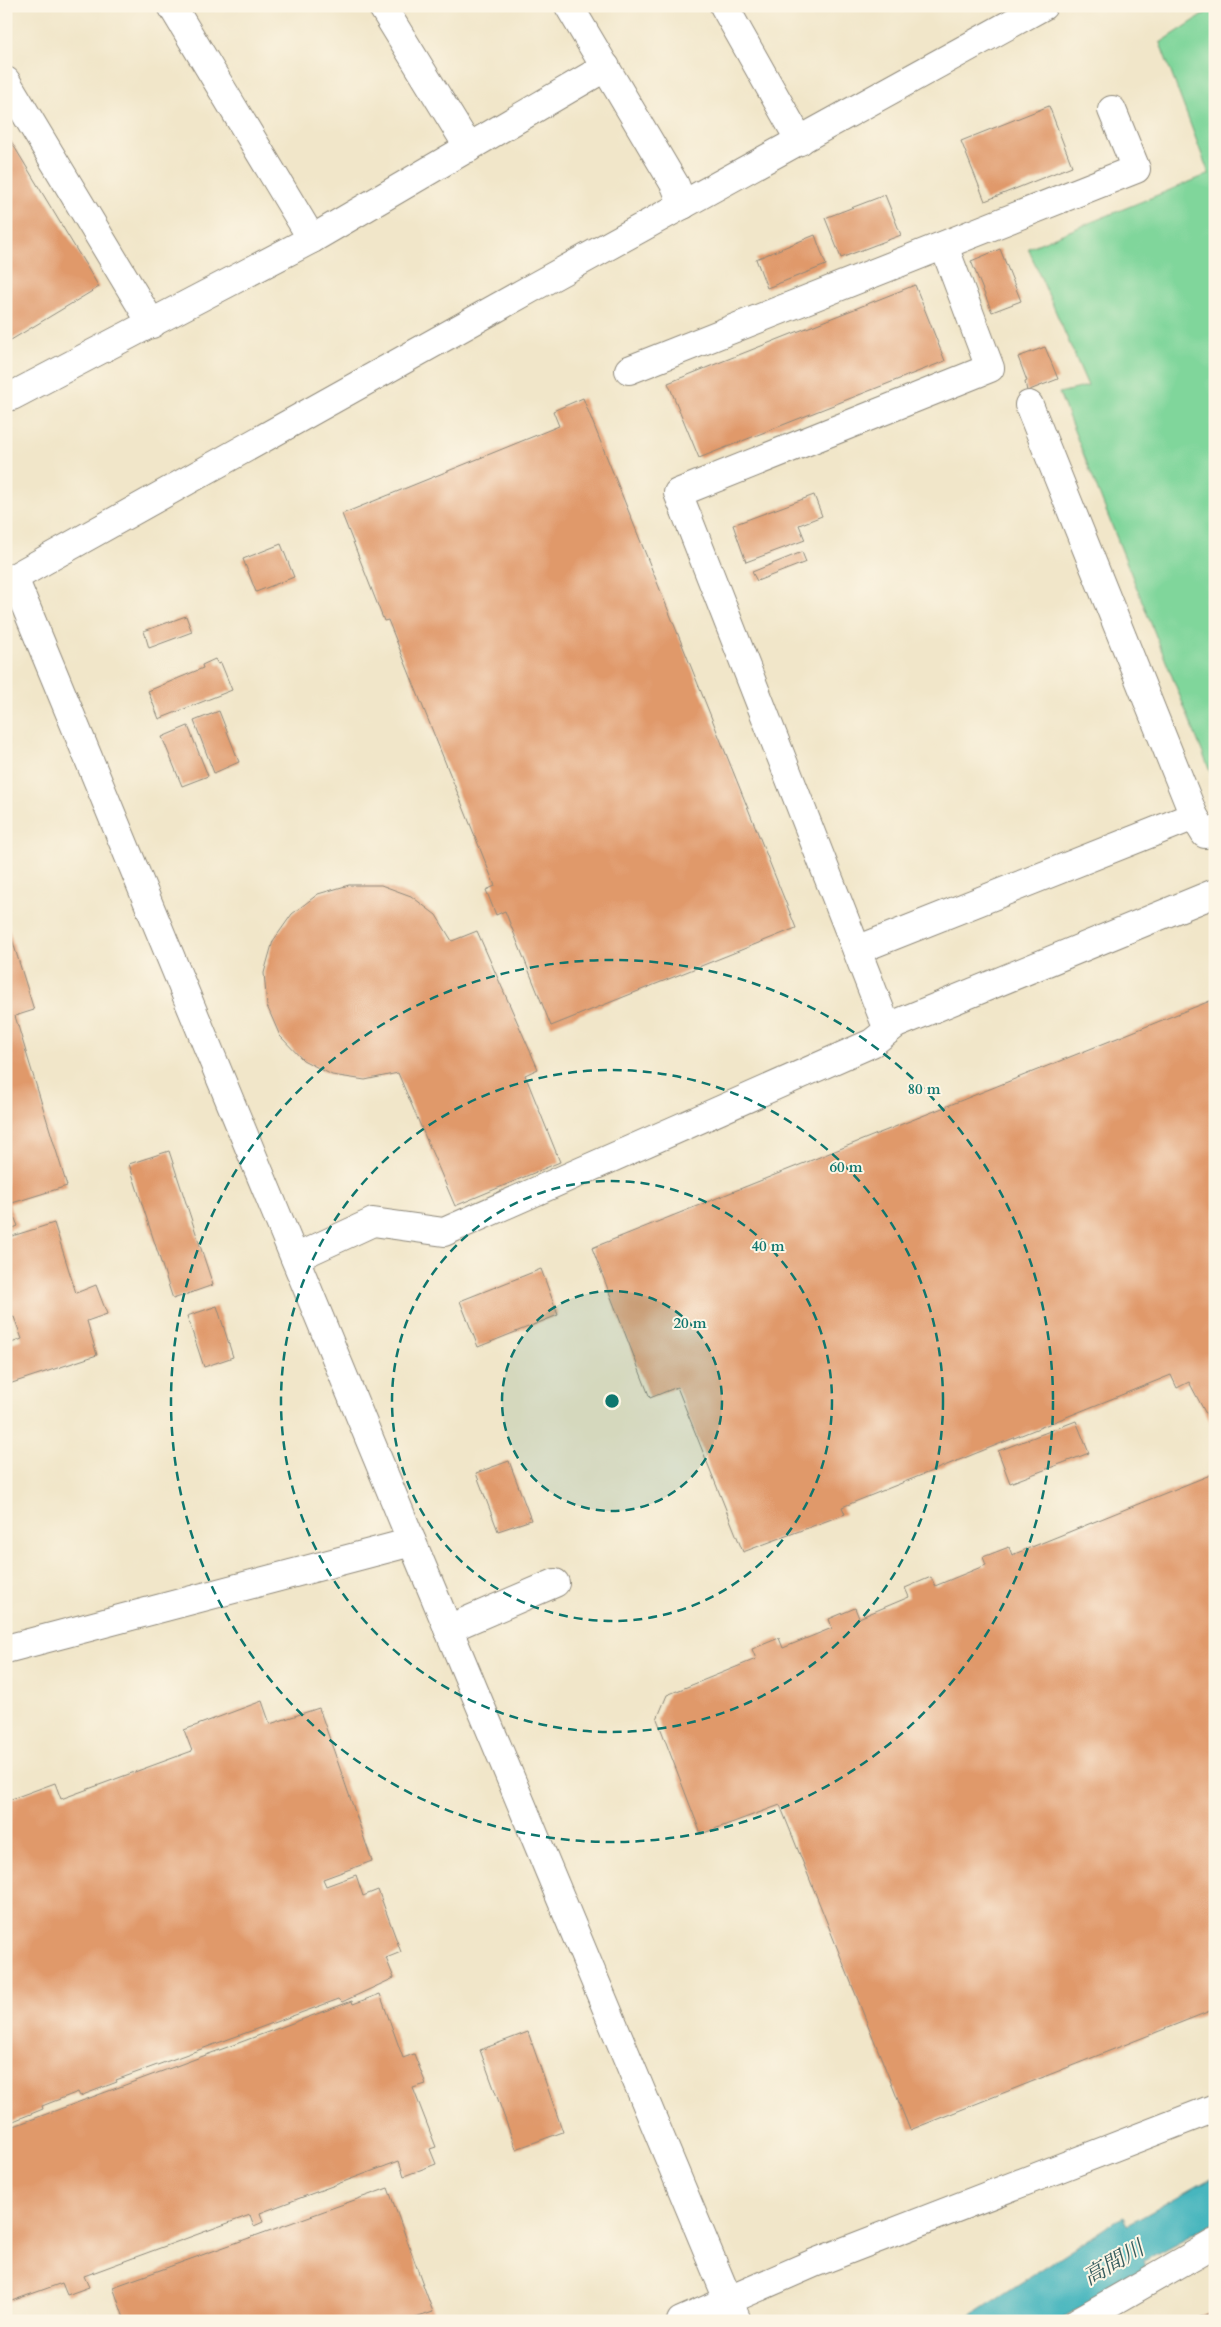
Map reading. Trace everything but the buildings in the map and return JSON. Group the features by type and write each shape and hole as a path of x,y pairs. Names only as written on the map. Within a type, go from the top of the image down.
{"street":[{"path":"172,6 312,239"},
{"path":"382,6 469,148"},
{"path":"569,6 675,185 684,205"},
{"path":"724,6 800,141"},
{"path":"733,2310 295,1258 10,580 1043,6"},
{"path":"6,397 12,396 152,324 312,239 606,67"},
{"path":"6,81 152,324"},
{"path":"629,370 1136,169 1112,110"},
{"path":"888,1030 678,492 990,368 944,246"},
{"path":"857,950 1204,823 1030,405"},
{"path":"295,1258 373,1222 444,1232 872,1043 896,1024 1215,893"},
{"path":"6,1650 412,1542"},
{"path":"448,1629 556,1583"},
{"path":"681,2321 733,2310 814,2263 1215,2108"},
{"path":"1079,2321 1215,2243"}],"green space":[{"path":"1215,7 1215,784 1059,393 1088,386 1028,248 1209,174 1160,43"}],"water":[{"name":"高間川","path":"1215,2176 1215,2222 1143,2261 1147,2272 1056,2321 962,2321 1117,2220 1124,2217 1128,2225"}]}
